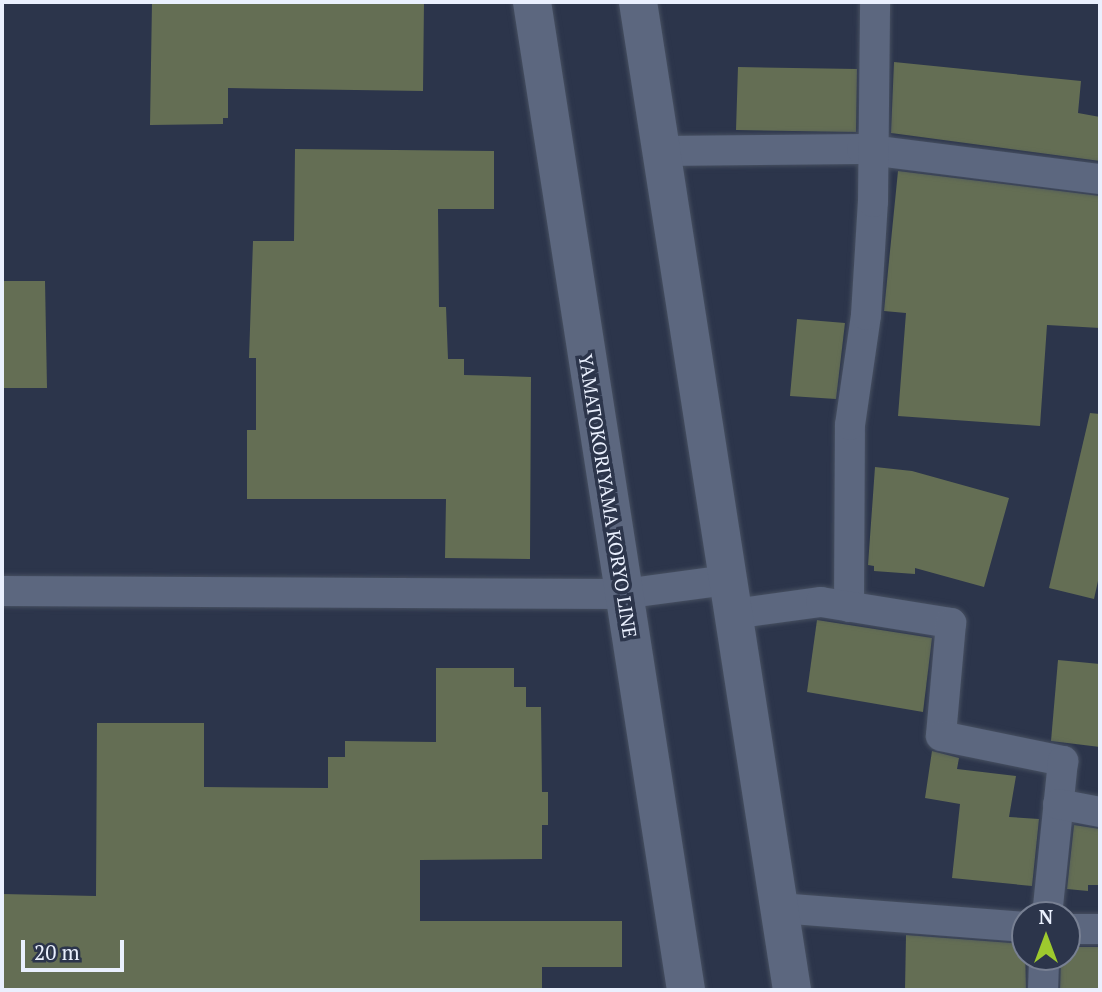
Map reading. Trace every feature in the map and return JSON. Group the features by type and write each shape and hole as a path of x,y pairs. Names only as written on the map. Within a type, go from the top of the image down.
{"main road":[{"name":"YAMATOKORIYAMA KORYO LINE","path":"532,2 686,990"},
{"path":"638,2 792,990"}],"street":[{"path":"849,607 850,425 866,315 875,152 875,2"},
{"path":"661,151 875,152 1100,179"},
{"path":"2,591 623,594 731,597 821,602 951,623 941,736 1063,761 1048,901"},
{"path":"1058,804 1100,812"},
{"path":"779,908 1011,926"},
{"path":"1081,929 1100,929"},
{"path":"1043,990 1044,971"}],"building":[{"path":"152,2 424,2 423,91 228,88 228,118 223,118 223,124 150,125"},
{"path":"894,62 1081,81 1078,113 1100,117 1100,161 891,133"},
{"path":"738,67 857,69 856,132 736,130"},
{"path":"295,149 494,151 494,209 438,209 439,307 446,307 448,359 464,359 464,375 531,377 530,559 445,558 446,499 247,499 247,430 256,430 256,358 249,358 253,241 294,241"},
{"path":"898,171 1100,196 1100,328 1047,325 1040,426 898,416 906,313 884,311"},
{"path":"2,281 45,281 47,388 2,388"},
{"path":"797,319 845,323 836,399 790,396"},
{"path":"1090,413 1100,414 1100,572 1094,599 1049,588"},
{"path":"875,467 912,471 1009,498 984,587 915,568 915,574 874,571 874,566 868,565"},
{"path":"817,620 932,638 923,712 807,692"},
{"path":"1058,660 1100,664 1100,747 1051,741"},
{"path":"436,668 514,668 514,687 526,687 526,707 541,707 542,792 548,792 548,825 542,825 542,859 420,860 420,921 622,921 622,967 542,967 542,990 2,990 2,894 96,896 97,723 204,723 204,787 328,788 328,757 345,757 345,741 436,742"},
{"path":"932,751 959,758 957,769 1016,776 1009,817 1039,819 1032,886 952,878 960,804 925,798"},
{"path":"1074,825 1100,829 1100,885 1088,885 1088,891 1067,889"},
{"path":"906,935 1011,943 1011,971 1026,971 1026,990 905,990"},
{"path":"1081,947 1100,947 1100,990 1060,990 1061,971 1081,971"}]}
